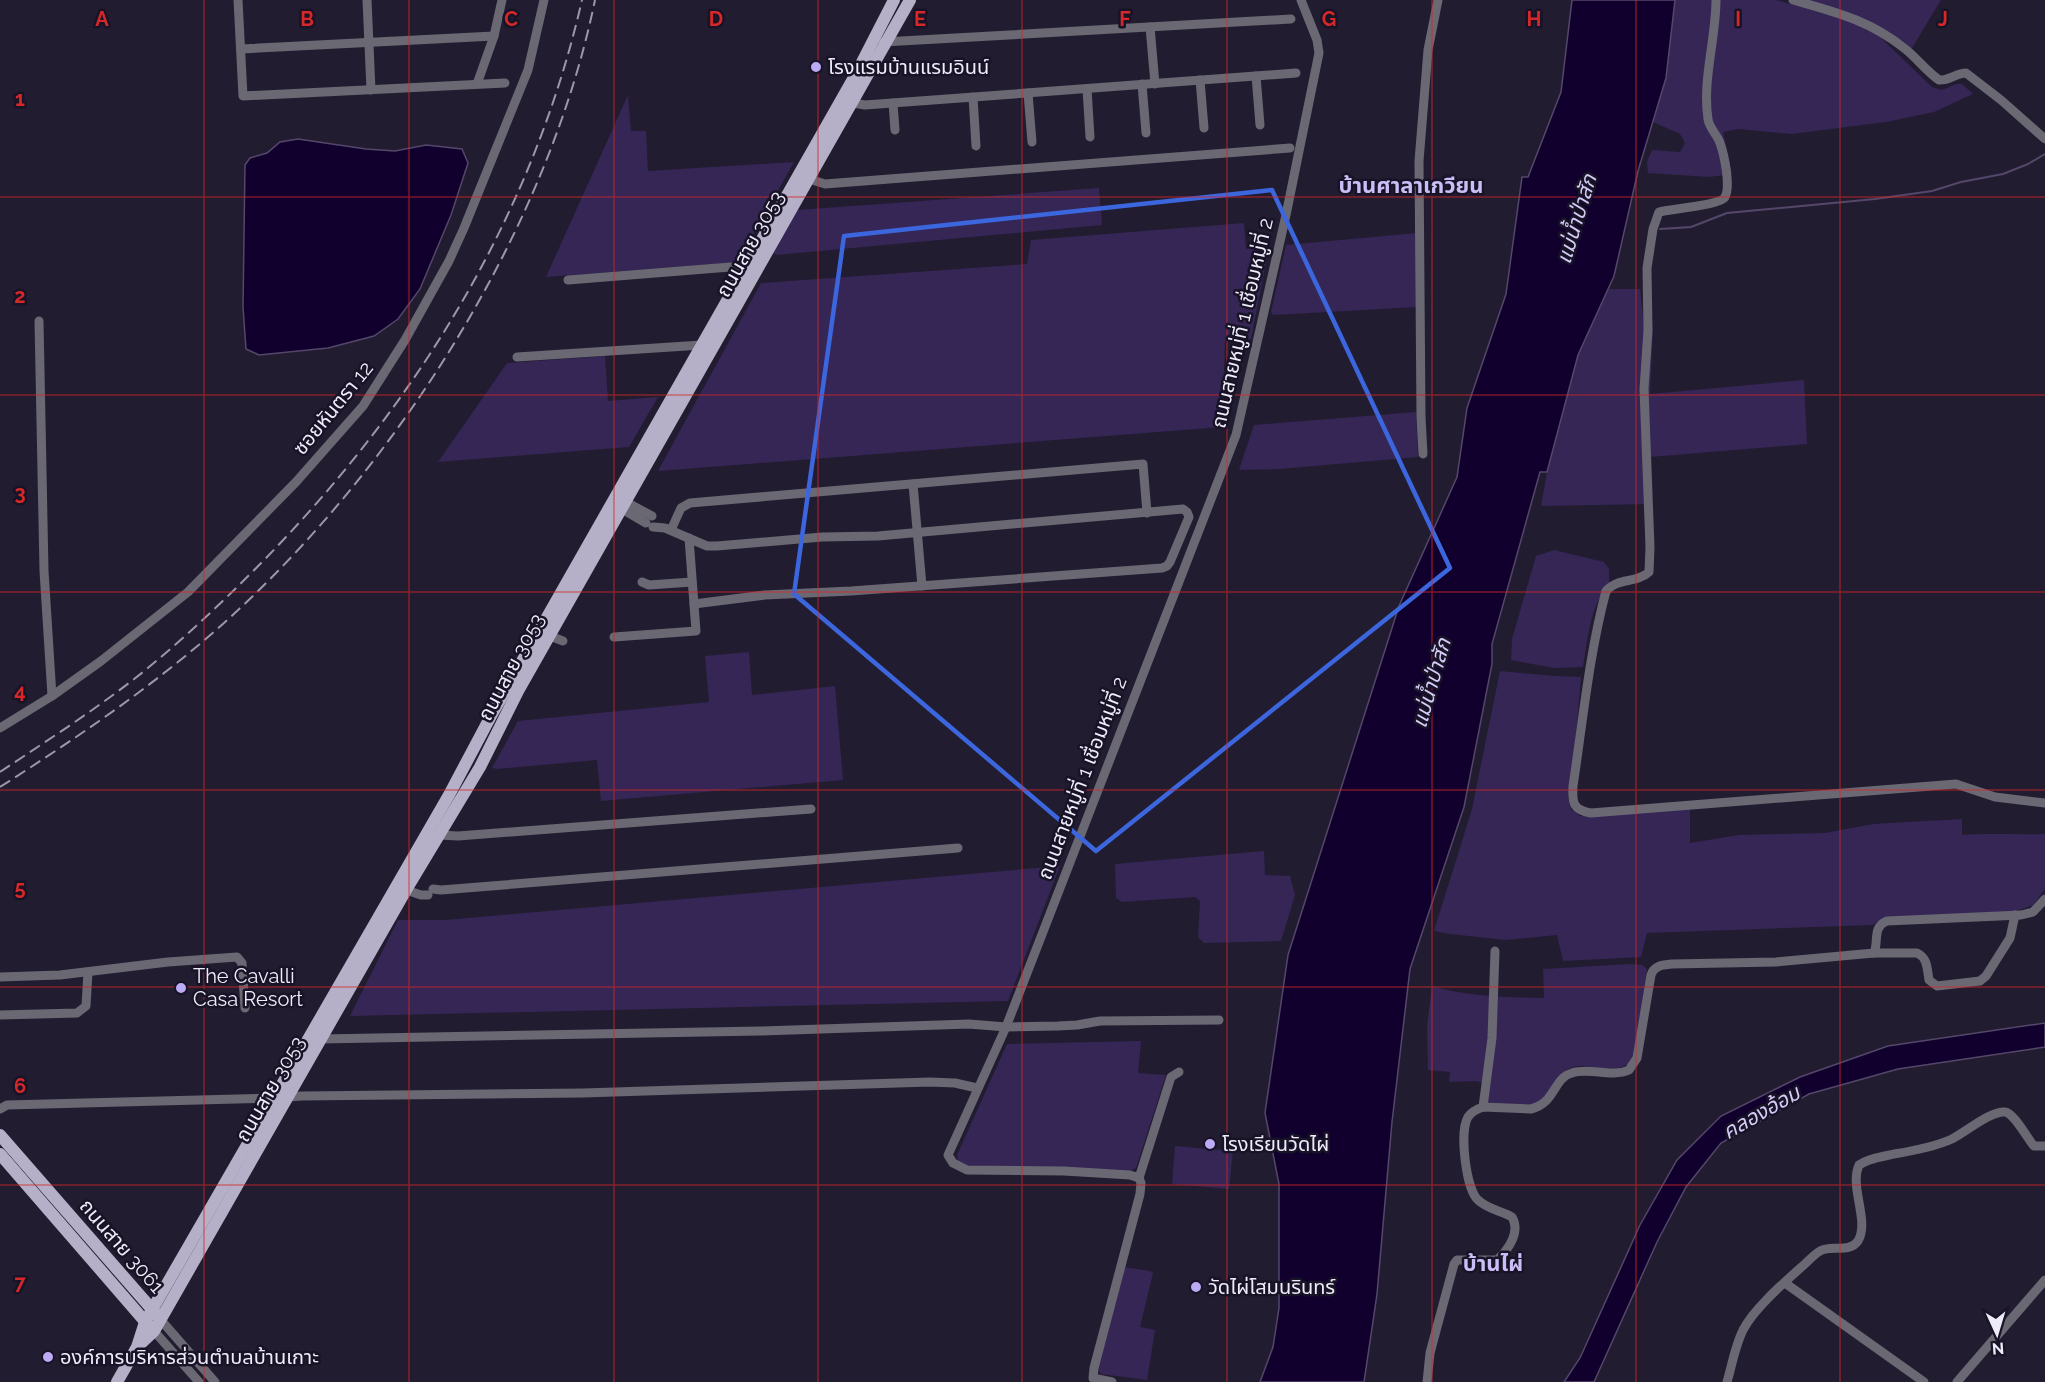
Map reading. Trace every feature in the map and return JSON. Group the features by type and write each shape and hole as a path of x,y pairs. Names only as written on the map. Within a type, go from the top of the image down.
{"main road":[{"name":"ถนนสาย 3053","path":"117,1382 281,1098 484,728 856,74 894,0"},
{"name":"ถนนสาย 3053","path":"281,1098 321,1039 440,835 497,734 518,691 910,0"},
{"path":"484,728 497,734"},
{"name":"ถนนสาย 3061","path":"0,1135 156,1315"},
{"name":"ถนนสาย 3061","path":"1,1158 150,1327"}],"street":[{"path":"238,0 243,96 505,83"},
{"path":"367,0 371,90"},
{"path":"477,84 494,36 502,0"},
{"name":"ซอยหันตรา 12","path":"0,728 52,696 101,661 188,592 296,482 363,406 405,340 449,261 464,228 528,70 544,0"},
{"name":"ถนนสายหมู่ที่ 1 เชื่อมหมู่ที่ 2","path":"1139,1178 1130,1175 1064,1171 967,1170 952,1163 948,1155 1006,1027 1236,435 1286,215 1319,53 1317,40 1301,0"},
{"path":"1424,454 1421,417 1419,161 1428,50 1438,0"},
{"path":"1716,0 1708,78 1707,118 1720,142 1727,177 1726,195 1723,200 1716,202 1659,212 1655,219 1647,268 1648,330 1644,389 1649,573 1635,580 1621,580 1611,585 1606,591 1588,672 1573,786 1572,797 1575,806 1581,811 1591,813 1956,784 1995,797 2045,803"},
{"path":"1793,0 1852,17 1881,31 1905,48 1939,80 1945,81 1961,73 1966,74 2001,100 2045,139"},
{"path":"872,41 887,43 1291,19"},
{"path":"1150,27 1155,84"},
{"path":"241,49 494,36"},
{"path":"853,104 865,105 1296,73"},
{"path":"1256,76 1260,125"},
{"path":"1200,80 1204,129"},
{"path":"1142,84 1146,133"},
{"path":"1087,89 1090,137"},
{"path":"1028,93 1032,142"},
{"path":"973,97 976,146"},
{"path":"893,103 895,130"},
{"path":"809,179 825,183 1290,148"},
{"path":"568,280 730,267 746,268"},
{"path":"39,321 44,571 52,696"},
{"path":"517,357 702,345"},
{"path":"668,529 681,508 690,503 1143,464 1147,513"},
{"path":"913,483 922,586"},
{"path":"624,505 668,529 707,546 822,537 917,533 1183,509 1189,518 1170,562 1162,568 765,595 694,604"},
{"path":"614,637 696,631 688,538"},
{"path":"642,582 649,585 692,582"},
{"path":"550,636 562,641"},
{"path":"440,835 458,836 811,809"},
{"path":"408,888 433,891 958,848"},
{"path":"1874,953 1878,928 1887,921 2015,915 2032,912 2045,898"},
{"path":"1428,1382 1430,1353 1454,1264 1457,1260 1463,1259 1497,1260 1510,1245 1515,1229 1512,1217 1477,1200 1470,1186 1464,1139 1465,1125 1476,1109 1539,1107 1547,1101 1566,1076 1574,1072 1619,1073 1629,1070 1637,1058 1651,975 1657,967 1672,964 1821,959 1874,953 1917,953 1926,960 1929,980 1937,986 1980,981 1986,976 2010,938 2015,915"},
{"path":"1483,1107 1492,1038 1495,951"},
{"path":"0,977 88,972 168,962 237,957 242,963 245,1008"},
{"path":"0,1015 82,1011 86,1006 88,972"},
{"path":"321,1039 761,1031 969,1024 1006,1027 1077,1025 1100,1021 1219,1020"},
{"path":"1112,1382 1093,1377 1094,1368 1140,1194 1139,1178 1171,1077 1179,1072"},
{"path":"0,1109 8,1105 302,1096 561,1093 930,1082 955,1083 977,1088"},
{"path":"1727,1382 1744,1328 1785,1282 1821,1250 1848,1248 1856,1244 1861,1236 1856,1170 1864,1161 1938,1144 2002,1112 2008,1112 2013,1116 2034,1146 2045,1146"},
{"path":"1957,1382 2045,1280"},
{"path":"1785,1282 1924,1382"},
{"name":"ถนนสาย 3061","path":"156,1315 215,1382"},
{"name":"ถนนสาย 3061","path":"150,1327 199,1382"}],"highlighted area":[{"path":"1272,190 1450,568 1096,851 794,594 844,236"}],"shaded area":[{"path":"1675,0 1776,0 1850,21 1879,36 1932,87 1942,90 1962,84 1973,94 1934,112 1886,122 1791,134 1738,129 1723,132 1732,174 1709,177 1648,173 1647,162 1652,150 1680,152 1685,143 1680,134 1653,122 1666,78"},
{"path":"1802,0 1941,0 1912,48 1908,49 1883,31"},
{"path":"628,95 631,131 646,131 648,171 794,162 738,262 546,277"},
{"path":"1099,188 1102,225 776,255 773,252 797,210"},
{"path":"1244,223 1246,249 1269,247 1251,339 1225,341 1222,427 658,471 761,283 1027,264 1031,240"},
{"path":"1417,233 1417,307 1273,315 1271,312 1286,245"},
{"path":"1608,289 1640,289 1644,328 1653,329 1650,394 1804,380 1807,444 1650,457 1651,504 1541,506 1547,472 1578,355"},
{"path":"605,356 608,401 658,397 629,447 438,462 507,363"},
{"path":"1416,412 1418,457 1279,469 1239,470 1254,425"},
{"path":"1554,550 1604,562 1609,569 1609,583 1594,612 1583,667 1554,668 1511,660 1512,639 1536,556"},
{"path":"749,652 752,695 835,686 843,780 601,801 597,760 492,768 518,721 709,702 705,656"},
{"path":"1500,671 1581,677 1568,798 1571,809 1580,816 1690,809 1690,843 1739,835 1825,833 1873,824 1962,819 1962,835 2045,834 2045,889 2033,905 2016,911 1888,918 1873,925 1647,933 1641,957 1563,961 1557,935 1506,940 1434,931 1472,809"},
{"path":"1264,851 1265,875 1290,876 1295,895 1281,941 1204,943 1198,937 1200,901 1195,897 1122,902 1116,898 1115,864"},
{"path":"1060,866 1008,1001 350,1016 398,920 446,920"},
{"path":"1642,965 1647,969 1633,1059 1627,1065 1612,1069 1586,1066 1570,1068 1561,1075 1542,1100 1523,1106 1487,1104 1488,1084 1476,1081 1449,1082 1450,1072 1428,1070 1427,1026 1432,986 1501,997 1544,998 1543,969"},
{"path":"1141,1041 1138,1073 1166,1075 1136,1168 1130,1171 969,1166 958,1162 957,1155 1007,1044"},
{"path":"1175,1146 1233,1151 1229,1189 1172,1184"},
{"path":"1124,1267 1153,1273 1140,1327 1155,1330 1147,1380 1101,1374 1097,1368"}],"water":[{"name":"แม่น้ำป่าสัก","path":"1572,0 1675,0 1666,78 1638,171 1614,276 1578,355 1547,472 1540,472 1492,644 1492,664 1464,807 1410,969 1392,1122 1377,1294 1364,1382 1260,1382 1273,1347 1279,1308 1279,1184 1265,1113 1288,955 1399,606 1457,477 1467,408 1506,294 1522,177 1528,177 1561,92"},
{"path":"298,139 395,151 426,145 462,149 468,163 451,215 420,289 398,319 374,336 328,348 259,355 246,349 243,307 245,165 250,158 267,153 280,142"},
{"name":"คลองอ้อม","path":"2045,1023 2045,1047 1898,1069 1809,1094 1721,1143 1686,1187 1657,1242 1594,1382 1564,1382 1580,1358 1640,1225 1677,1160 1721,1116 1800,1077 1888,1046"}],"waterway":[{"path":"1660,229 1691,227 1727,213 1875,199 1932,191 1961,182 2003,174 2045,154"}],"railway":[{"path":"0,772 73,724 143,672 191,630 267,557 322,497 373,434 421,368 463,300 501,229 533,155 561,79 582,0"},
{"path":"0,787 123,704 210,636 298,549 357,482 412,409 461,331 506,251 543,168 573,84 595,0"}],"place":[{"name":"โรงแรมบ้านแรมอินน์","path":"816,67"},
{"name":"The Cavalli Casa Resort","path":"181,988"},
{"name":"โรงเรียนวัดไผ่","path":"1210,1144"},
{"name":"วัดไผ่โสมนรินทร์","path":"1196,1287"},
{"name":"องค์การบริหารส่วนตำบลบ้านเกาะ","path":"48,1357"}],"district":[{"name":"บ้านศาลาเกวียน","path":"1411,185"},
{"name":"บ้านไผ่","path":"1493,1263"}]}
